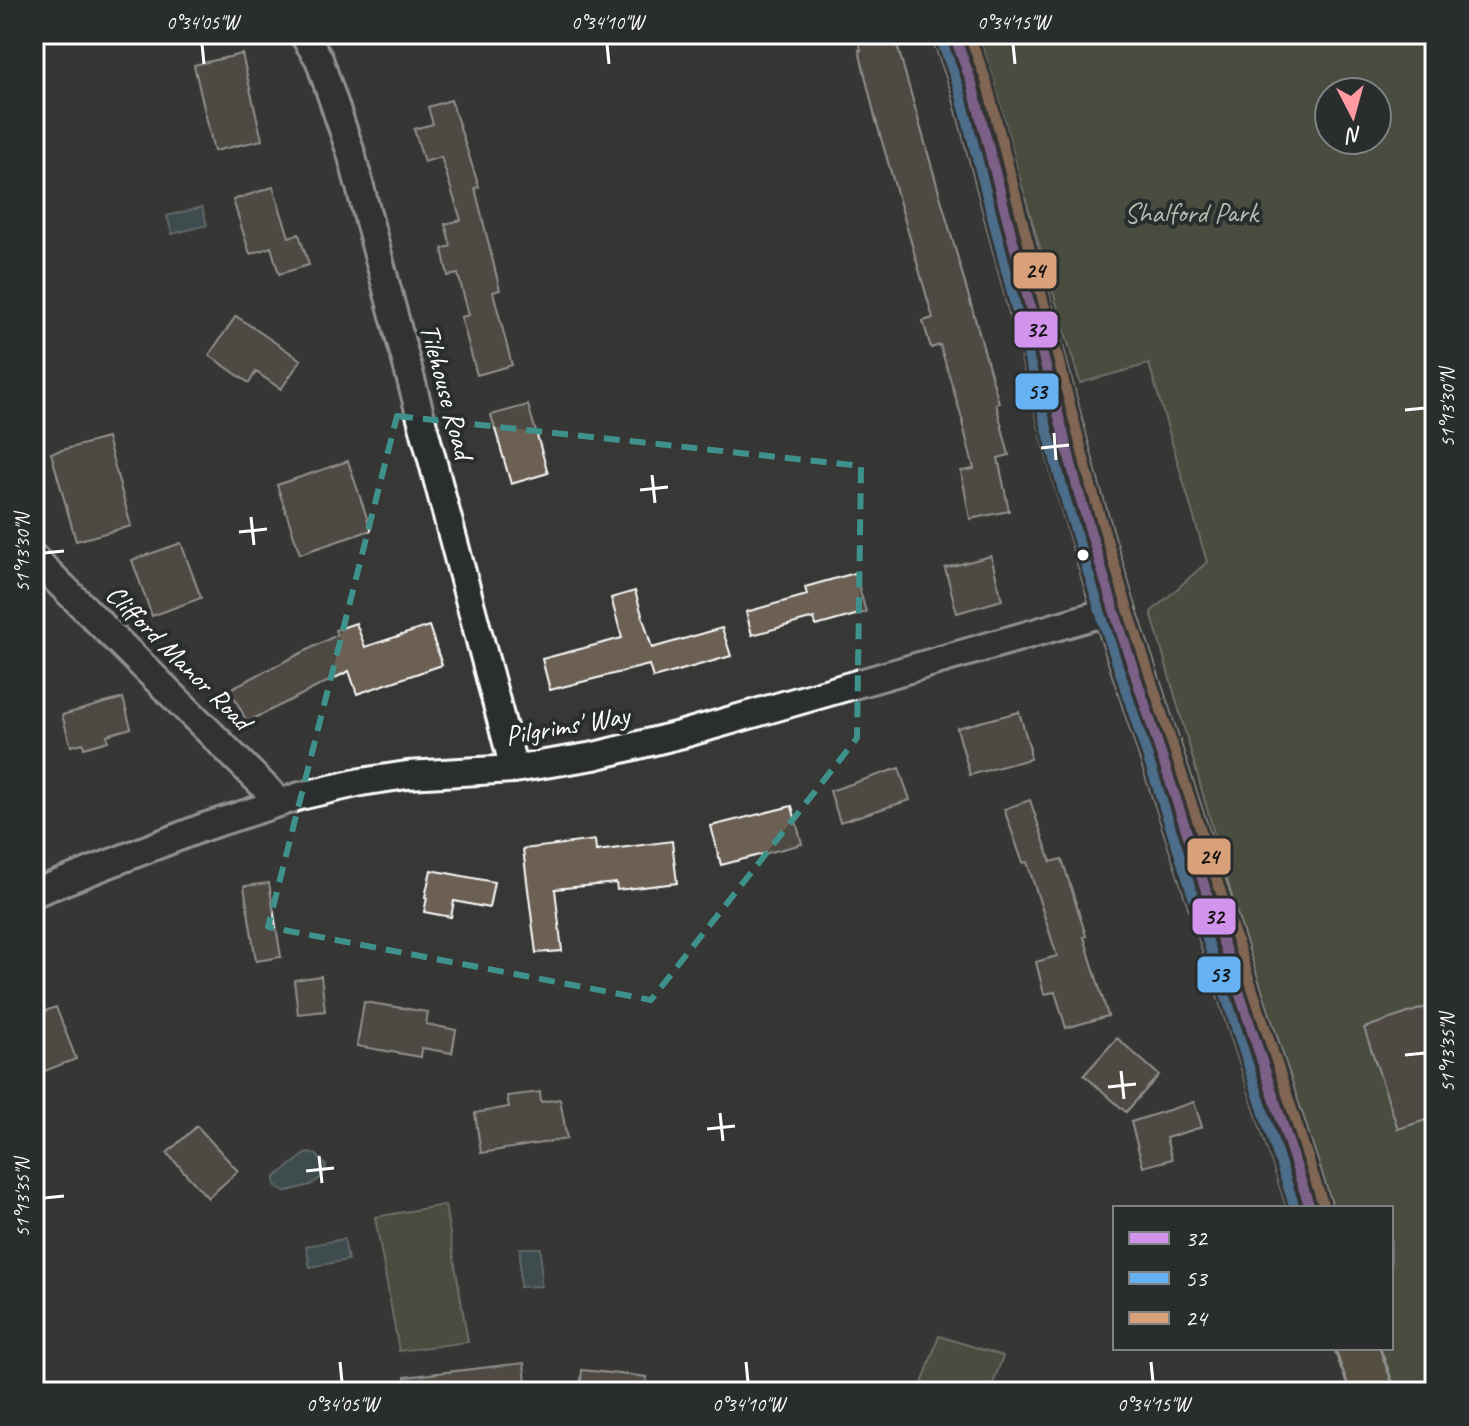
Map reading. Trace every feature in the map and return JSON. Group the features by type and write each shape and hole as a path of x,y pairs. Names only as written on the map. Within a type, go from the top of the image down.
{"main road":[{"path":"954,34 972,84 1078,490 1129,662 1309,1206"},
{"path":"1358,1350 1373,1392"}],"street":[{"name":"Tilehouse Road","path":"303,34 319,59 351,153 514,769"},
{"name":"Clifford Manor Road","path":"34,558 280,802"},
{"name":"Pilgrims' Way","path":"34,893 204,827 280,802 361,782 407,775 514,769 594,756 683,734 1114,610"}],"highlighted area":[{"path":"397,416 861,466 857,738 651,1000 268,927"}],"green space":[{"name":"Shalford Park","path":"974,34 1435,34 1435,1392 1390,1392 1374,1350 1393,1350 1393,1206 1324,1206 1273,1040 1151,612 1207,562 1149,364 1080,383"},
{"path":"445,1205 468,1342 399,1351 375,1217"},
{"path":"939,1336 1003,1356 990,1392 919,1392"},
{"path":"34,1355 50,1392 34,1392"}],"water":[{"path":"202,207 207,225 172,234 167,216"},
{"path":"307,1153 317,1155 326,1166 322,1177 310,1185 284,1192 275,1185 275,1177"},
{"path":"344,1239 348,1260 310,1267 306,1246"},
{"path":"520,1248 541,1248 541,1286 520,1287"}],"building":[{"path":"857,34 894,34 999,403 996,404 1009,455 998,458 1009,511 970,519 961,471 974,469 940,345 931,348 923,321 933,318 875,117"},
{"path":"242,54 262,140 214,151 194,65"},
{"path":"451,100 479,187 475,188 500,290 493,292 512,365 477,375 461,317 469,315 458,274 448,276 442,249 451,246 445,224 461,220 441,157 424,162 414,129 433,124 428,107"},
{"path":"273,187 289,237 299,234 309,265 279,274 271,247 250,254 233,200"},
{"path":"236,316 301,360 281,389 256,372 249,383 209,355"},
{"path":"528,405 548,473 511,484 491,415"},
{"path":"107,438 131,526 76,541 51,453"},
{"path":"348,461 371,530 300,554 277,485"},
{"path":"181,543 201,598 152,616 132,560"},
{"path":"991,556 1002,600 957,613 945,568"},
{"path":"855,573 866,612 816,626 814,618 752,635 746,612 807,595 805,587"},
{"path":"635,591 652,648 722,628 731,656 653,678 649,665 550,690 542,659 622,638 611,598"},
{"path":"356,623 365,647 429,626 442,665 357,694 349,671 247,722 230,689 337,635 335,630"},
{"path":"123,698 131,728 107,735 108,741 84,748 83,743 71,746 62,715"},
{"path":"1019,712 1030,759 970,775 957,728"},
{"path":"899,768 910,800 840,822 830,791"},
{"path":"1030,800 1051,862 1062,859 1108,1016 1066,1028 1055,992 1044,994 1036,962 1057,956 1027,862 1023,863 1004,809"},
{"path":"792,806 802,844 721,865 711,826"},
{"path":"595,840 596,851 672,841 677,883 617,890 616,883 555,889 562,951 536,953 523,849"},
{"path":"431,870 494,882 489,908 454,901 451,917 424,912"},
{"path":"269,883 281,957 256,961 244,886"},
{"path":"321,976 325,1011 298,1014 294,980"},
{"path":"364,1002 428,1012 426,1024 456,1030 452,1053 422,1048 421,1057 357,1046"},
{"path":"1435,1004 1435,1117 1398,1129 1364,1028"},
{"path":"56,1007 76,1059 34,1075 34,1015"},
{"path":"1117,1038 1159,1075 1126,1112 1084,1075"},
{"path":"540,1092 541,1102 560,1099 567,1139 481,1153 475,1113 509,1107 507,1096"},
{"path":"1194,1102 1202,1127 1166,1138 1172,1159 1143,1167 1131,1122"},
{"path":"197,1126 238,1171 208,1198 167,1153"},
{"path":"524,1363 527,1392 406,1392 405,1377"},
{"path":"582,1370 647,1377 646,1392 580,1392"}],"transit line":[{"name":"32","path":"954,34 972,84 1078,490 1114,610 1309,1206"},
{"name":"24","path":"969,34 986,80 1091,486 1127,606 1323,1204"},
{"name":"53","path":"941,39 959,88 1064,494 1294,1206"}]}
